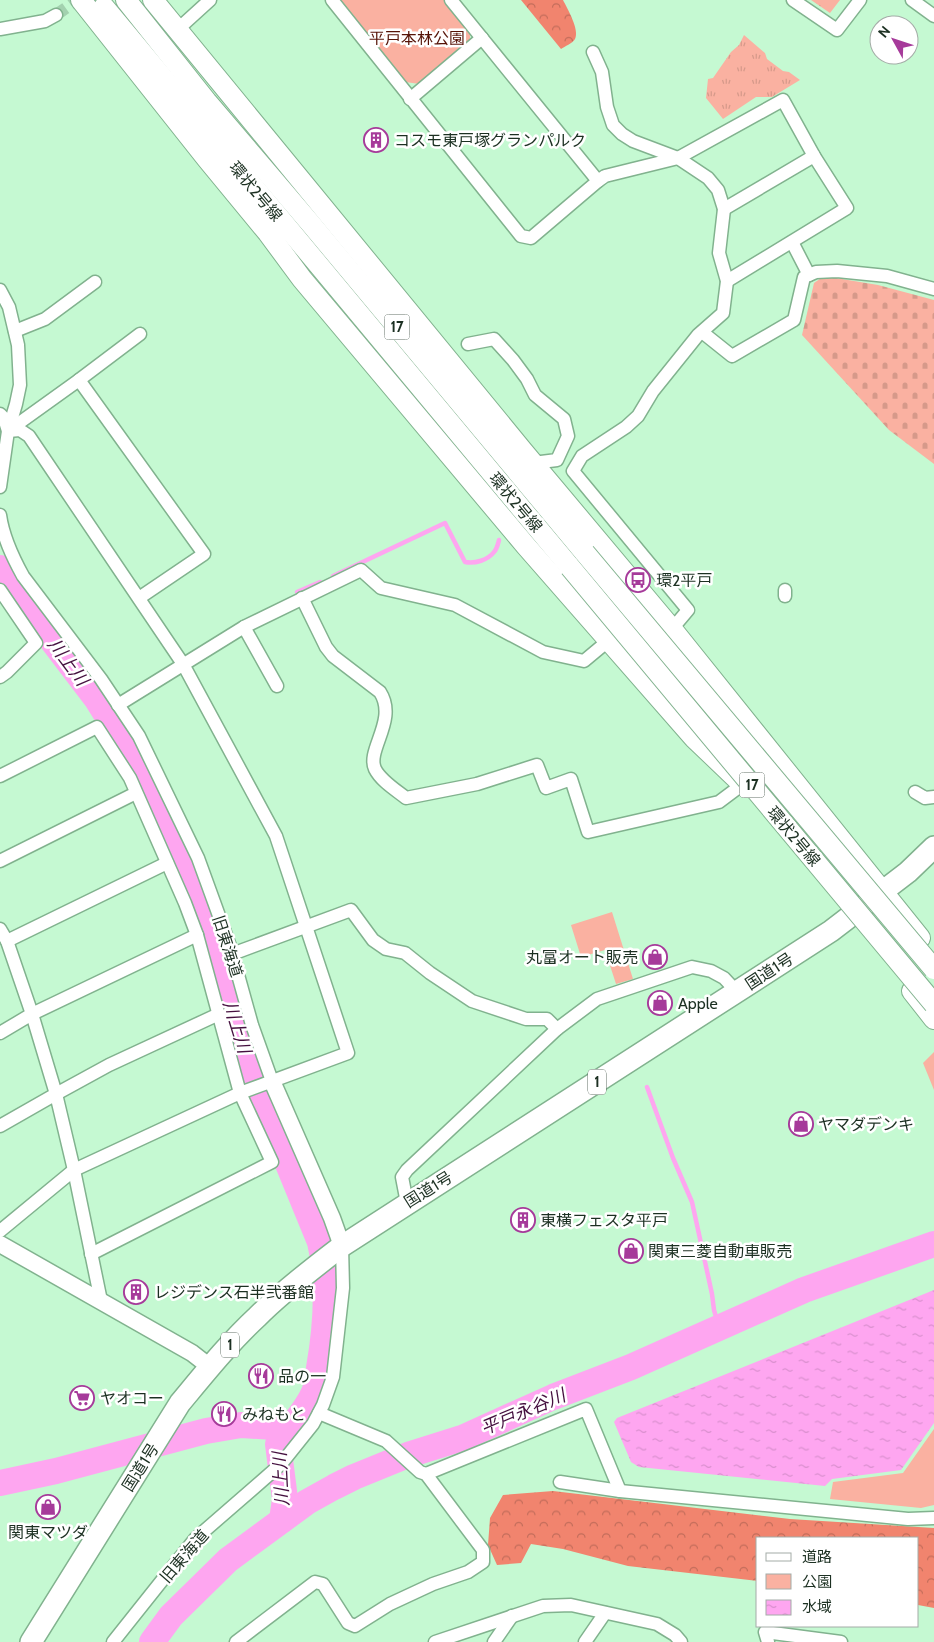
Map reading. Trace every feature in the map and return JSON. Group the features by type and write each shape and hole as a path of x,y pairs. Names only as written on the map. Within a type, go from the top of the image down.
{"highway":[{"name":"国道1号","path":"31,1642 180,1402 257,1317 337,1250 407,1203 737,992 851,916 908,872 934,847"}],"main road":[{"path":"81,0 302,278 520,540 694,738 743,784 823,878 851,916 934,1019"},
{"name":"環状2号線","path":"98,0 311,224 934,969"},
{"name":"環状2号線","path":"126,0 202,111 448,421 934,1004"},
{"path":"153,0 672,630 934,955"},
{"path":"311,224 527,456"},
{"path":"268,233 448,421"}],"street":[{"path":"178,30 210,0"},
{"path":"332,0 521,236 531,238 605,176 678,158 783,100 814,156 847,208 727,281"},
{"path":"451,0 598,181"},
{"path":"793,0 837,30 860,0"},
{"path":"912,0 934,16"},
{"path":"0,29 45,21 56,15"},
{"path":"410,99 482,38"},
{"path":"593,52 602,72 607,107 613,125 633,141 678,158 708,178 718,190 724,210 719,253 727,281 722,313 702,332 653,391 638,416 582,456 573,471 688,610 672,630"},
{"path":"724,210 814,156"},
{"path":"792,242 809,275"},
{"path":"702,332 732,356 794,320 804,277 816,272 837,271 887,276 934,289"},
{"path":"15,331 45,319 95,282"},
{"path":"0,290 9,307 18,345 20,385 8,431 0,486"},
{"path":"8,431 80,380 140,334"},
{"path":"468,344 494,339 527,379 535,395 564,419 568,436 556,460 527,456"},
{"path":"80,380 204,554 139,598"},
{"path":"0,414 4,418 8,431"},
{"path":"0,1232 74,1170 242,1092 348,1053 276,836 184,664 29,436 20,430 8,431"},
{"name":"旧東海道","path":"0,515 3,543 23,576 139,736 198,858 232,954 267,1083 332,1218 343,1288 333,1377 313,1424 264,1480 195,1539 113,1642"},
{"path":"118,705 244,627 361,570 381,588 455,605 543,652 584,661 608,641"},
{"path":"0,590 36,643 0,677"},
{"path":"302,598 333,656 380,692 384,698 386,716 372,762 376,772 406,798 477,784 537,765 546,788 570,779 588,832 719,802 743,784"},
{"path":"244,627 277,686"},
{"path":"0,776 97,727 130,778 168,863 197,935 242,1092 272,1162 91,1254"},
{"path":"915,792 925,798 934,797"},
{"path":"0,861 136,793"},
{"path":"7,941 168,863"},
{"path":"232,954 351,910 373,940 386,950 404,953 472,1001 526,1019 547,1020 557,1029"},
{"path":"0,928 7,941 32,1014 56,1094 101,1301"},
{"path":"0,1033 32,1014 197,935"},
{"path":"407,1203 402,1177 407,1170 557,1029 597,999 692,967 711,971 724,978 737,992"},
{"path":"0,1126 109,1065 219,1014"},
{"path":"0,1244 192,1353 210,1367"},
{"path":"423,1473 586,1409 620,1491"},
{"path":"236,1642 315,1582 324,1584 348,1622 355,1626 390,1604 433,1584 468,1572 483,1562 483,1550 423,1473 386,1441 319,1413"},
{"path":"560,1482 620,1491 908,1520 934,1518"},
{"path":"435,1642 543,1606 571,1605 657,1624 675,1635 680,1642"},
{"path":"584,1642 605,1613"},
{"path":"494,1642 512,1616"},
{"path":"768,1642 765,1632 841,1642"}],"green space":[{"name":"平戸本林公園","path":"339,0 444,0 470,34 470,42 420,84 405,82"},
{"path":"521,0 563,0 576,30 574,41 561,49"},
{"path":"811,0 840,0 830,13"},
{"path":"744,35 765,53 767,59 783,71 789,72 800,80 772,97 756,97 723,119 706,98 708,79 713,78 731,52 739,45"},
{"path":"824,276 878,285 934,300 934,464 889,430 802,335 814,283"},
{"path":"612,912 633,979 616,984 605,950 581,957 571,925"},
{"path":"934,1052 934,1090 923,1063"},
{"path":"934,1429 934,1505 921,1508 830,1499 833,1482 903,1473"},
{"path":"553,1491 790,1519 934,1528 934,1608 919,1605 919,1537 756,1537 756,1581 628,1566 563,1549 531,1544 521,1563 497,1565 488,1545 490,1518 503,1495"}],"water":[{"path":"934,1290 934,1423 901,1470 832,1479 825,1486 639,1467 631,1462 614,1422 617,1418"}],"waterway":[{"path":"333,576 445,523 465,562 477,562 485,559 496,549 499,540"},
{"name":"川上川","path":"0,568 3,576 96,698 142,772 200,908 229,1009 254,1081 320,1242 325,1273 325,1321 321,1353 312,1398 278,1444 285,1499 282,1520"},
{"path":"297,592 320,582"},
{"path":"647,1087 673,1158 692,1202 719,1327"},
{"name":"平戸永谷川","path":"152,1642 171,1616 228,1560 307,1502 334,1487 408,1455 462,1438 553,1397 631,1367 804,1290 934,1244"},
{"path":"0,1483 56,1471 206,1431 241,1425 289,1428"}],"tunnel":[{"path":"56,15 77,0"}],"place":[{"name":"コスモ東戸塚グランパルク","path":"376,140"},
{"name":"環2平戸","path":"638,580"},
{"name":"丸富オート販売","path":"655,957"},
{"name":"Apple","path":"660,1003"},
{"name":"ヤマダデンキ","path":"801,1124"},
{"name":"東横フェスタ平戸","path":"523,1220"},
{"name":"関東三菱自動車販売","path":"631,1251"},
{"name":"レジデンス石半弐番館","path":"136,1292"},
{"name":"品の一","path":"261,1376"},
{"name":"ヤオコー","path":"82,1398"},
{"name":"みねもと","path":"224,1414"},
{"name":"関東マツダ","path":"48,1507"}]}
